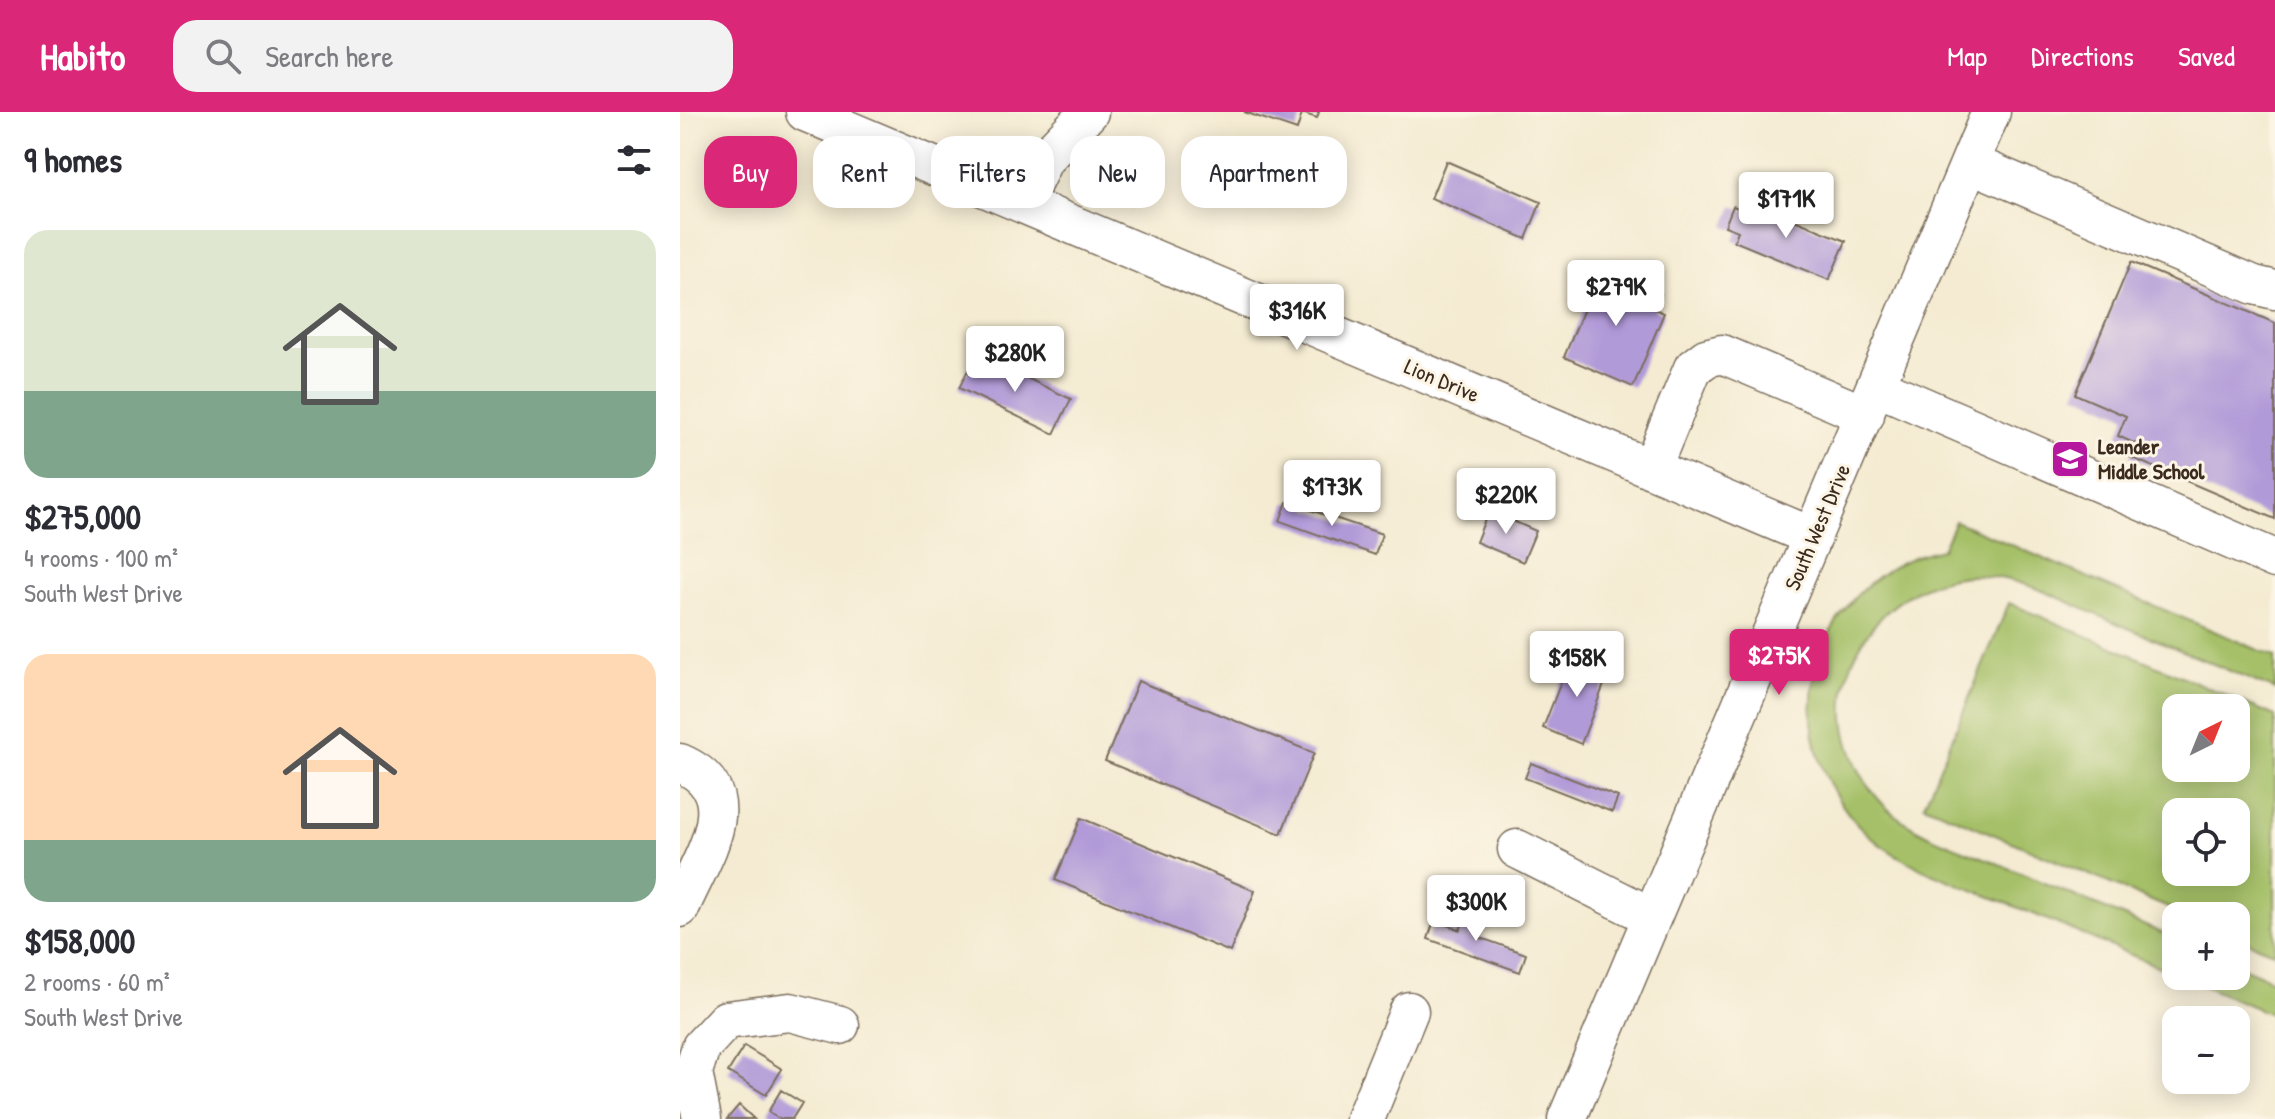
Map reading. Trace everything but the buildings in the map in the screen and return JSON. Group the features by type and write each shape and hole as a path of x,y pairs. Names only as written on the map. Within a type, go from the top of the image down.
{"street":[{"name":"Lion Drive","path":"805,112 931,165"},
{"path":"1054,149 1089,112"},
{"name":"South West Drive","path":"1567,1119 1872,401 1991,112"},
{"path":"1970,163 2254,285 2275,290"},
{"name":"Lion Drive","path":"1035,208 1813,537"},
{"path":"1651,469 1693,368 1706,358 1722,354 1872,401 2275,559"},
{"path":"680,763 702,772 717,795 718,820 680,908"},
{"path":"1517,849 1652,917"},
{"path":"1365,1119 1409,1011"},
{"path":"702,1119 693,1072 701,1047 726,1020 790,1012 840,1025"}],"green space":[{"path":"1955,521 2275,657 2275,690 2044,591 2013,581 1982,576 1958,577 1935,583 1894,605 1878,621 1853,660 1844,701 1851,752 1867,783 1889,810 1912,827 1938,840 2162,933 2162,968 1905,860 1868,834 1848,813 1832,789 1814,735 1814,678 1822,650 1842,614 1869,584 1903,562 1942,549"},
{"path":"2009,603 2223,694 2162,694 2162,782 2250,782 2250,705 2275,716 2275,953 2250,943 2250,902 2162,902 2162,905 1924,805"},
{"path":"2250,970 2275,981 2275,1016 2213,990 2250,990"}],"place":[{"name":"Leander Middle School","path":"2070,459"}]}
